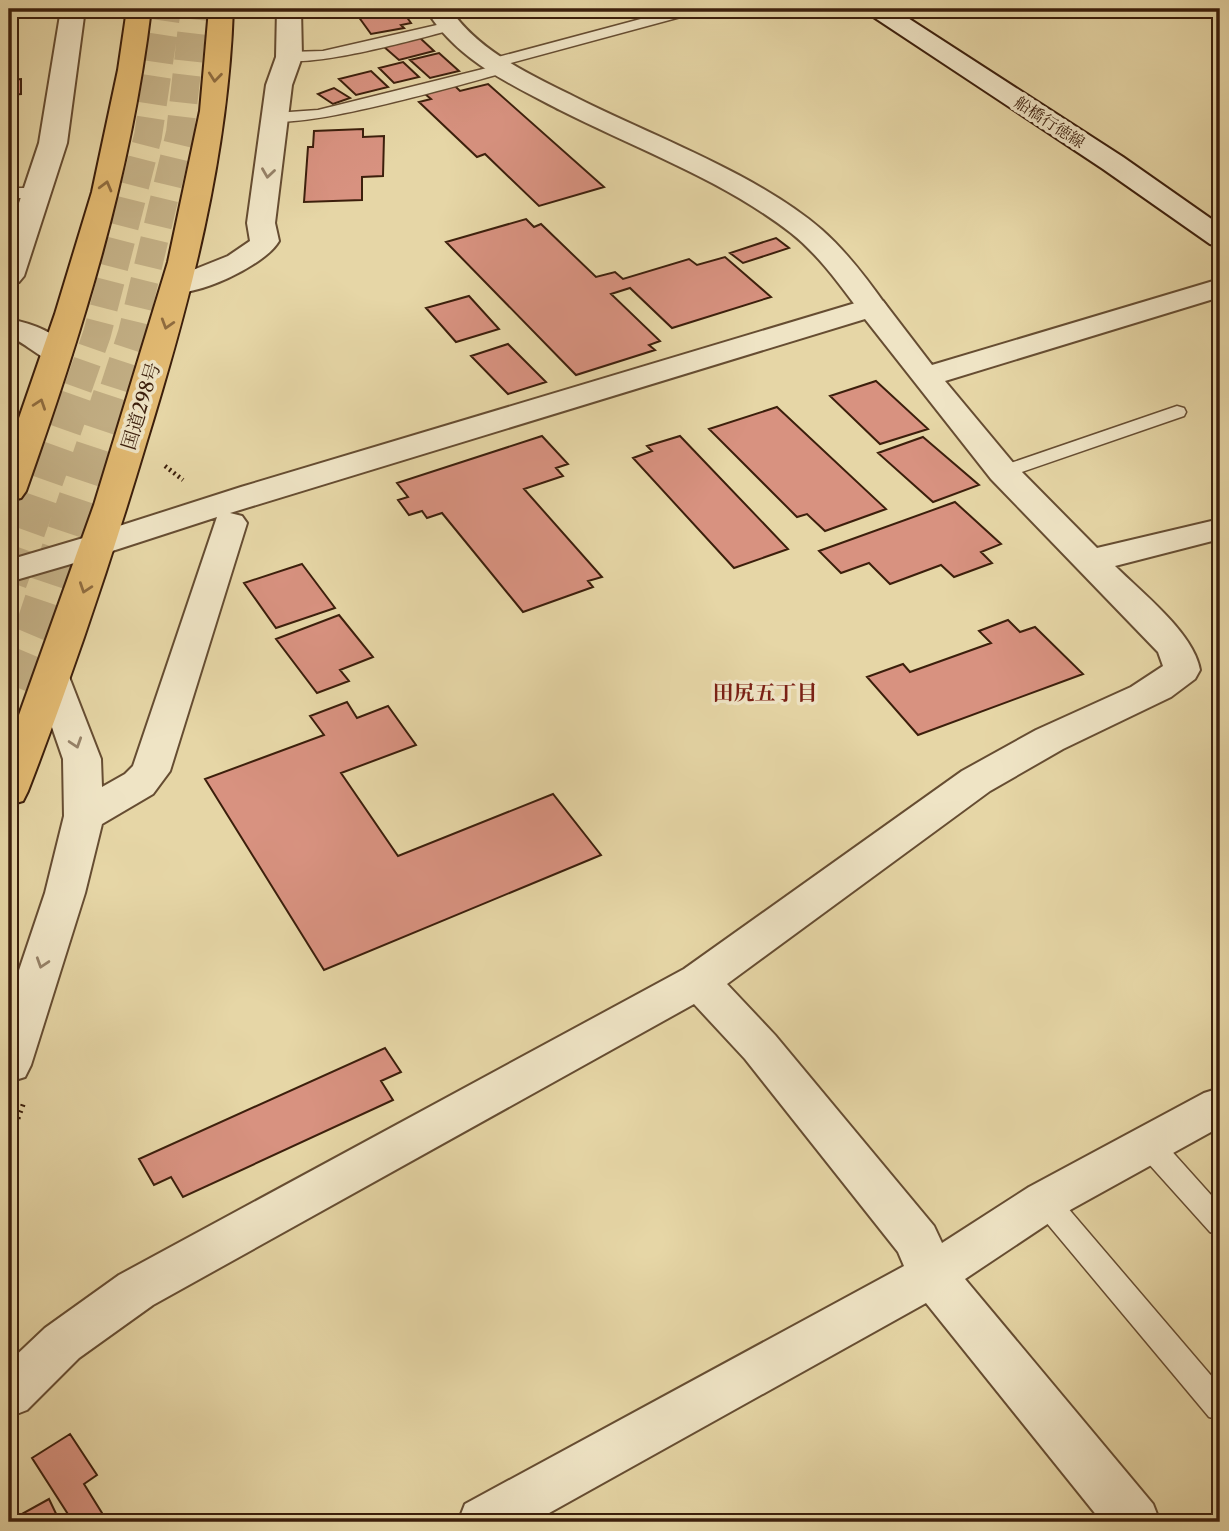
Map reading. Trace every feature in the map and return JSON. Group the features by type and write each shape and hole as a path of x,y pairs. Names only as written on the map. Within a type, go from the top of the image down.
{"highway":[{"path":"9,491 57,354 118,137 139,9"},
{"name":"国道298号","path":"9,791 54,678 100,544 178,286 209,132 220,9"}],"street":[{"path":"9,276 53,144 73,9"},
{"path":"178,286 254,255 263,245 265,234 261,223 279,85 289,57 289,9"},
{"name":"船橋行徳線","path":"878,9 1113,163 1220,237"},
{"path":"9,1394 62,1343 136,1290 699,981 763,939 977,781 1073,727 1161,686 1182,670 1180,657 1171,644 1003,472 925,377 827,248 789,218 497,66 444,18"},
{"path":"925,377 1220,288"},
{"path":"9,571 253,494 872,307"},
{"path":"9,328 43,339 57,354"},
{"path":"84,816 139,784 151,771 230,523"},
{"path":"1090,561 1220,530"},
{"path":"9,1065 65,893 84,816 82,759 54,678"},
{"path":"699,981 760,1047 917,1240 932,1275 1134,1522"},
{"path":"484,1522 932,1275 1045,1201 1220,1106"}],"lane":[{"path":"275,118 318,115 694,9"},
{"path":"289,57 323,56 444,18"},
{"path":"9,194 38,193"},
{"path":"1003,472 1177,412"},
{"path":"1149,1145 1220,1224"},
{"path":"1045,1201 1220,1407"}],"building":[{"path":"349,9 388,9 353,14"},
{"path":"401,9 411,23 401,25 404,28 371,34 358,16"},
{"path":"419,37 434,51 399,60 383,46"},
{"path":"439,53 459,71 430,78 410,60"},
{"path":"403,62 419,77 394,83 379,68"},
{"path":"371,71 388,87 356,95 339,79"},
{"path":"21,79 21,94 9,95 9,80"},
{"path":"488,84 604,187 539,206 485,154 477,157 419,102 431,99 425,94 455,86 460,91"},
{"path":"334,88 350,98 333,104 318,94"},
{"path":"363,129 363,137 384,136 383,176 362,177 362,200 304,202 308,147 313,147 314,131"},
{"path":"526,219 534,227 541,224 596,277 615,272 623,279 689,259 697,265 725,257 771,297 672,328 630,288 611,294 660,341 649,345 655,350 576,375 446,242"},
{"path":"776,238 789,248 743,263 730,253"},
{"path":"469,296 499,329 456,342 426,308"},
{"path":"508,344 546,382 508,394 471,356"},
{"path":"876,381 928,429 880,444 830,396"},
{"path":"777,407 886,509 825,531 807,514 797,517 709,429"},
{"path":"542,436 568,464 556,468 563,476 524,489 602,577 588,581 593,587 523,612 442,513 427,518 422,511 409,515 398,500 408,497 397,483"},
{"path":"680,436 788,549 734,568 633,458 652,451 647,446"},
{"path":"923,437 979,485 933,502 878,453"},
{"path":"955,502 1001,544 981,552 992,563 954,577 941,565 890,584 869,563 841,573 819,551"},
{"path":"302,564 335,608 276,628 244,583"},
{"path":"339,615 373,657 340,670 349,681 317,693 276,639"},
{"path":"1008,620 1020,632 1035,627 1083,674 918,735 867,677 903,664 910,672 991,643 979,631"},
{"path":"347,702 357,718 388,706 416,745 341,773 398,856 553,794 601,855 324,970 205,779 324,735 310,716"},
{"path":"385,1048 401,1072 381,1081 393,1100 183,1197 171,1177 154,1185 139,1159"},
{"path":"70,1434 97,1475 84,1484 102,1513 89,1522 73,1522 32,1458"},
{"path":"49,1499 60,1522 9,1522 9,1521"}],"tunnel":[{"path":"78,388 97,334 148,136 167,9"},
{"path":"114,388 132,333 180,133 194,9"},
{"path":"9,582 79,386"},
{"path":"9,684 36,620 114,386"}],"district":[{"name":"田尻五丁目","path":"765,692"}]}
